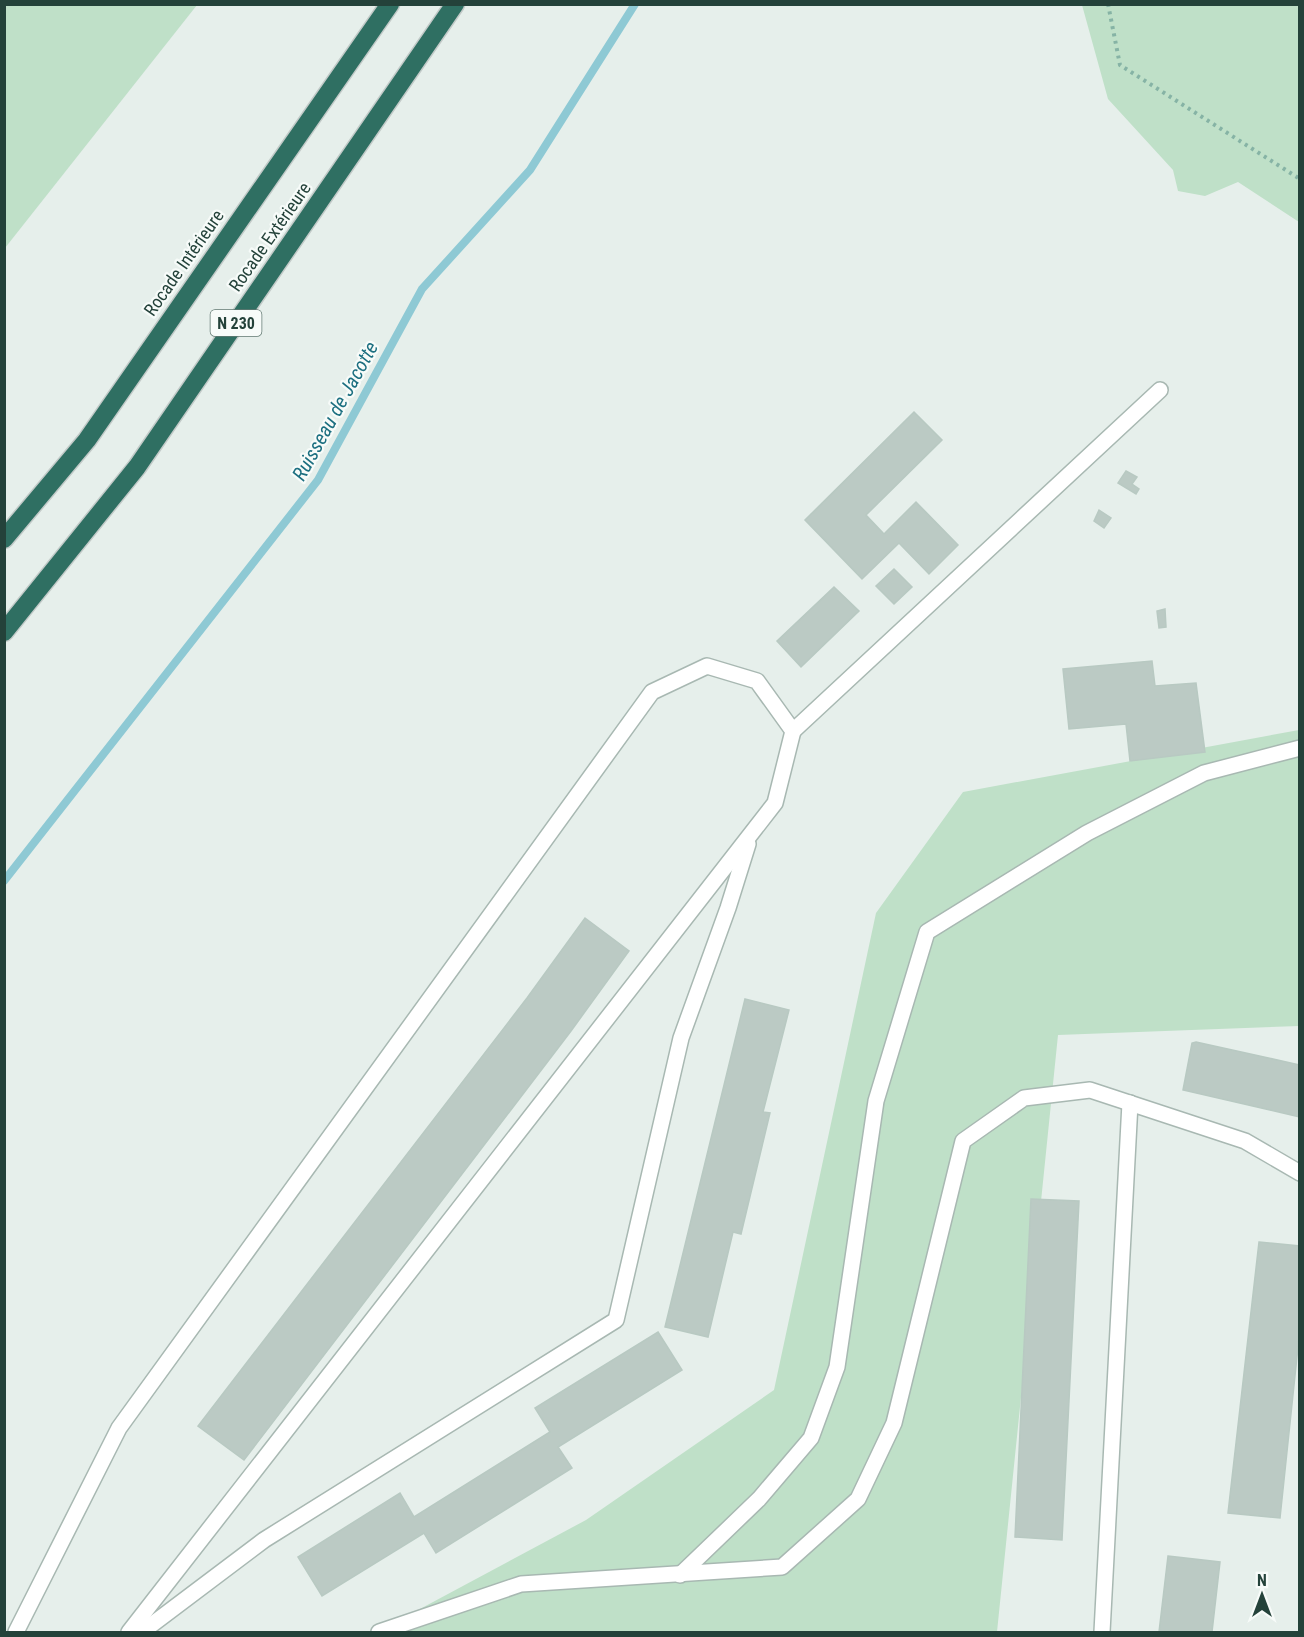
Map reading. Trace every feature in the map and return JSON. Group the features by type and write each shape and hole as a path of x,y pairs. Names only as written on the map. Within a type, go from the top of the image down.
{"highway":[{"name":"Rocade Intérieure","path":"4,539 87,440 390,4"},
{"name":"Rocade Extérieure","path":"4,632 137,467 455,4"}],"lane":[{"path":"129,1632 775,803 793,731 1160,390"},
{"path":"16,1632 119,1428 652,692 706,666 757,681 793,731"},
{"path":"680,1575 759,1499 811,1438 837,1367 876,1101 927,932 1087,833 1204,773 1299,748"},
{"path":"142,1632 264,1540 616,1320 681,1038 728,908 750,836"},
{"path":"379,1632 521,1584 782,1567 858,1499 894,1423 963,1141 1024,1098 1090,1090 1245,1141 1299,1173"},
{"path":"1102,1632 1130,1103"}],"path":[{"path":"1108,4 1120,65 1299,179"}],"green space":[{"path":"4,5 197,5 5,248"},
{"path":"1082,5 1299,5 1299,222 1238,182 1205,196 1178,191 1173,170 1108,99"},
{"path":"1299,730 1299,1026 1058,1035 997,1632 377,1632 586,1520 774,1390 876,913 963,792"}],"building":[{"path":"914,412 942,440 866,515 884,534 916,502 958,545 929,574 899,543 862,579 805,520"},
{"path":"1126,471 1137,477 1132,484 1139,489 1136,494 1118,483"},
{"path":"1099,510 1111,518 1104,528 1094,521"},
{"path":"894,569 912,587 894,604 876,586"},
{"path":"834,587 859,611 801,667 777,641"},
{"path":"1165,609 1166,627 1159,628 1157,611"},
{"path":"1152,661 1155,686 1196,683 1205,752 1130,761 1126,724 1069,729 1063,669"},
{"path":"585,918 629,951 571,1031 244,1460 198,1426 527,998"},
{"path":"745,999 789,1010 763,1112 770,1113 741,1234 733,1232 708,1337 665,1327"},
{"path":"1192,1043 1300,1065 1300,1117 1183,1090"},
{"path":"1031,1199 1079,1201 1062,1540 1015,1537"},
{"path":"1259,1242 1300,1246 1300,1328 1280,1518 1228,1513"},
{"path":"658,1332 682,1370 558,1447 572,1468 436,1553 424,1533 322,1596 298,1557 400,1493 414,1517 550,1432 535,1408"},
{"path":"1168,1556 1220,1562 1212,1632 1159,1632"}],"waterway":[{"name":"Ruisseau de Jacotte","path":"4,881 318,480 422,289 530,170 635,4"}]}
